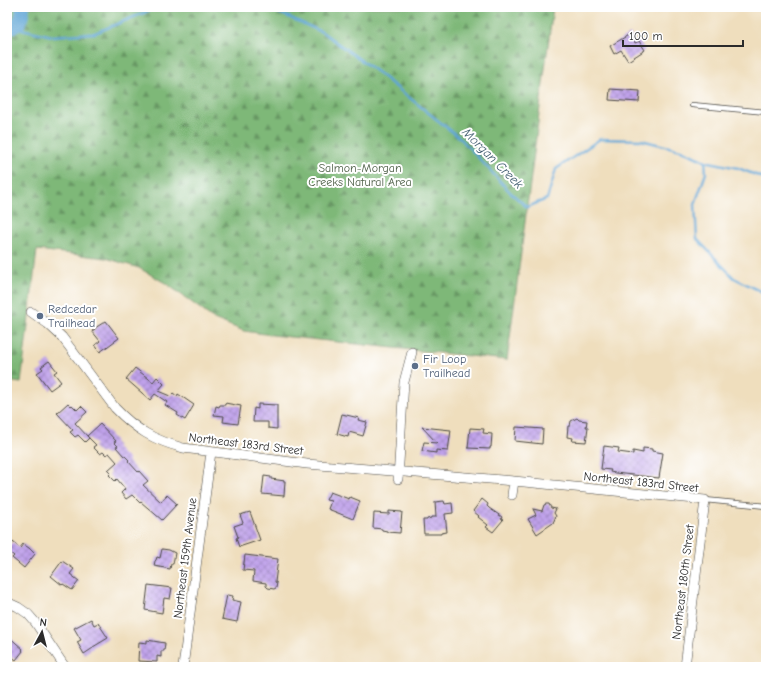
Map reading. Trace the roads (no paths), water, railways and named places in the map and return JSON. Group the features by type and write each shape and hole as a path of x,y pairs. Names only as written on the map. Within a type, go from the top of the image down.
{"street":[{"name":"Northeast 183rd Street","path":"31,312 48,324 62,337 115,408 133,425 150,436 167,444 211,452 398,476 514,481 705,500"},
{"path":"398,476 404,382 412,352"},
{"name":"Northeast 159th Avenue","path":"183,667 211,452"},
{"path":"512,495 514,481"},
{"name":"Northeast 180th Street","path":"684,667 705,500"},
{"path":"7,602 28,614 65,667"}],"lane":[{"path":"692,105 766,112"},
{"name":"Northeast 183rd Street","path":"705,500 766,506"}],"waterway":[{"path":"7,27 15,26 20,22 23,7"},
{"name":"Morgan Creek","path":"13,27 52,36 95,33 146,12 154,7"},
{"name":"Morgan Creek","path":"266,7 322,32 377,72 460,138 511,193 527,207 547,199 556,169 600,139 641,140 681,150 705,161 706,173 695,204 697,239 734,278 766,294"},
{"name":"Morgan Creek","path":"705,161 738,168 766,179"}],"place":[{"name":"Redcedar Trailhead","path":"40,316"},
{"name":"Fir Loop Trailhead","path":"415,366"}],"park label":[{"name":"Salmon-Morgan Creeks Natural Area","path":"360,175"}]}
